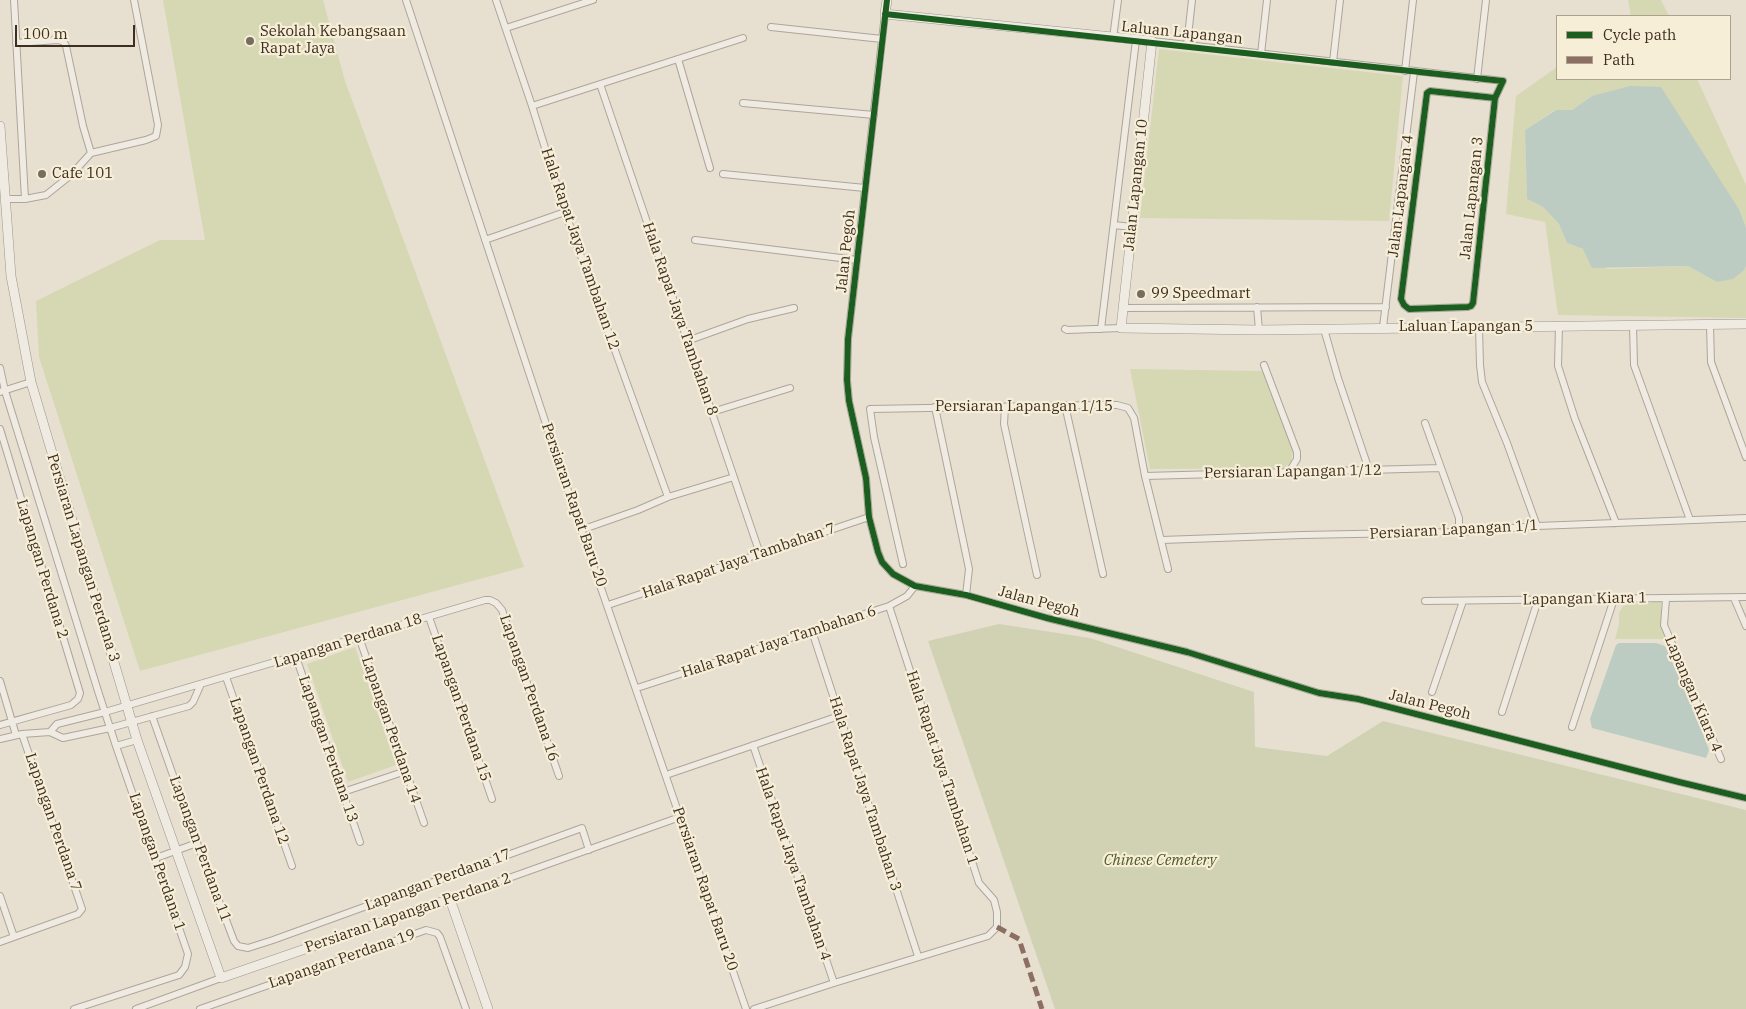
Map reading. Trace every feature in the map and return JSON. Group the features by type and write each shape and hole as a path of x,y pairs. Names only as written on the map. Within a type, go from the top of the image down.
{"street":[{"path":"14,0 25,199"},
{"path":"5,199 25,199 46,195 71,175 92,153 152,138 158,131 134,0"},
{"name":"Persiaran Rapat Baru 20","path":"406,0 581,530 746,1009"},
{"name":"Hala Rapat Jaya Tambahan 12","path":"496,0 532,106 564,212 668,497"},
{"path":"506,28 575,3 593,0"},
{"name":"Jalan Pegoh","path":"887,0 848,338 847,380 849,401 866,478 869,517 882,562 893,574 916,586 966,595 1047,618 1187,652 1319,693 1358,699 1746,798"},
{"path":"1113,38 1118,0"},
{"path":"1187,46 1192,0"},
{"path":"1261,54 1267,0"},
{"path":"1333,62 1340,0"},
{"path":"1405,71 1413,0"},
{"path":"1476,79 1486,0"},
{"name":"Laluan Lapangan","path":"885,14 1503,81 1496,95"},
{"path":"771,27 882,38"},
{"path":"532,106 743,38"},
{"path":"16,43 58,40 64,42 83,126 92,153"},
{"path":"1101,329 1136,40"},
{"name":"Jalan Lapangan 10","path":"1121,328 1152,42"},
{"path":"678,59 710,168"},
{"name":"Laluan Lapangan 5","path":"1414,72 1384,327 1746,324"},
{"name":"Hala Rapat Jaya Tambahan 8","path":"600,84 760,554"},
{"name":"Jalan Lapangan 4","path":"1401,299 1426,96 1430,91 1496,95"},
{"name":"Jalan Lapangan 3","path":"1401,299 1404,305 1409,308 1471,306 1473,303 1496,95"},
{"path":"743,103 874,115"},
{"name":"Persiaran Lapangan Perdana 3","path":"0,126 11,276 31,382 131,722 221,978"},
{"path":"723,174 865,188"},
{"path":"485,240 564,212"},
{"path":"1114,225 1132,228"},
{"path":"695,240 857,260"},
{"path":"1257,307 1259,330"},
{"path":"1123,308 1386,307"},
{"path":"688,341 748,319 794,308"},
{"path":"1633,325 1634,365 1690,520"},
{"path":"1710,325 1711,362 1746,457"},
{"path":"1479,326 1482,382 1537,526"},
{"path":"1559,326 1558,366 1575,419 1616,523"},
{"path":"1065,329 1259,330 1384,327"},
{"path":"1324,329 1338,378 1369,470"},
{"path":"1264,365 1297,452 1297,460 1289,472"},
{"path":"0,368 2,391 31,382"},
{"path":"712,412 790,388"},
{"name":"Lapangan Perdana 1","path":"2,391 110,728 188,954 185,966 179,975 74,1009"},
{"path":"1065,405 1103,574"},
{"name":"Persiaran Lapangan 1/15","path":"903,564 874,437 870,409 1117,405 1128,408 1134,418 1145,476 1168,569"},
{"path":"935,407 969,569 966,595"},
{"path":"1005,407 1004,424 1037,575"},
{"path":"1425,423 1459,518 1459,532"},
{"name":"Lapangan Perdana 2","path":"0,430 80,693 78,699 71,705 12,722"},
{"name":"Persiaran Lapangan 1/12","path":"1145,476 1441,468"},
{"path":"581,530 638,510 668,497 734,477"},
{"name":"Hala Rapat Jaya Tambahan 7","path":"608,605 869,517"},
{"name":"Persiaran Lapangan 1/1","path":"1162,540 1459,532 1537,526 1746,518"},
{"name":"Hala Rapat Jaya Tambahan 6","path":"637,688 889,606 907,596 916,586"},
{"name":"Lapangan Kiara 1","path":"1425,601 1746,597"},
{"path":"1734,598 1746,626"},
{"path":"1572,727 1614,599"},
{"name":"Lapangan Kiara 4","path":"1666,599 1664,626 1721,759"},
{"name":"Lapangan Perdana 18","path":"50,732 58,724 296,657 485,600 496,603"},
{"path":"1502,712 1538,600"},
{"path":"1432,692 1463,601"},
{"name":"Lapangan Perdana 16","path":"496,603 502,610 559,776"},
{"name":"Hala Rapat Jaya Tambahan 1","path":"889,606 980,883 994,900 997,912 997,927 988,936 918,956"},
{"name":"Lapangan Perdana 15","path":"429,617 492,799"},
{"name":"Hala Rapat Jaya Tambahan 3","path":"812,631 918,956"},
{"name":"Lapangan Perdana 14","path":"359,637 424,823"},
{"name":"Lapangan Perdana 13","path":"296,657 360,842"},
{"name":"Lapangan Perdana 12","path":"226,677 292,866"},
{"name":"Lapangan Perdana 7","path":"0,681 12,722 19,735 81,906 81,911 78,914 14,936"},
{"path":"0,739 50,732 63,738 110,728 189,706 193,702 201,684"},
{"name":"Lapangan Perdana 11","path":"152,716 234,941 238,946 248,948 273,940"},
{"path":"666,775 839,716"},
{"path":"0,725 12,722"},
{"path":"116,746 137,740"},
{"name":"Hala Rapat Jaya Tambahan 4","path":"753,746 834,983"},
{"path":"343,792 406,771"},
{"name":"Persiaran Lapangan Perdana 2","path":"136,1009 680,817"},
{"name":"Lapangan Perdana 17","path":"273,940 582,828 589,850"},
{"path":"156,858 197,843"},
{"path":"0,896 14,936 0,942"},
{"path":"450,899 488,1009"},
{"name":"Lapangan Perdana 19","path":"200,1009 426,930 437,933 440,937 466,1009"},
{"path":"754,1009 918,956"}],"green space":[{"path":"163,0 323,0 345,81 524,567 140,671 39,357 36,301 160,240 205,240"},
{"path":"1628,0 1661,0 1668,15 1631,15"},
{"path":"1159,49 1403,76 1389,221 1140,218"},
{"path":"1556,68 1556,80 1697,80 1746,185 1746,228 1740,210 1592,96 1572,110 1555,110 1525,130 1527,199 1543,207 1559,224 1567,243 1583,249 1607,269 1688,266 1717,282 1744,270 1746,266 1746,318 1558,315 1545,222 1506,214 1516,96"},
{"path":"1130,369 1262,371 1293,450 1291,462 1284,468 1150,469"},
{"path":"1661,602 1661,625 1666,639 1615,639 1619,624 1619,613 1623,606"},
{"name":"Chinese Cemetery","path":"999,624 1090,638 1254,692 1255,747 1327,756 1383,721 1746,810 1746,1009 1055,1009 928,641"},
{"path":"355,647 396,765 348,782 307,664"}],"shaded area":[{"path":"1630,86 1661,87 1740,211 1746,228 1746,266 1733,279 1717,282 1688,266 1592,268 1583,249 1567,243 1559,224 1543,207 1527,199 1525,130 1556,110 1572,110 1592,96"},
{"path":"1619,643 1656,643 1665,646 1696,715 1709,750 1706,758 1592,728 1590,719 1616,645"}],"marked path":[{"path":"997,927 1019,939 1042,1009"}],"cycle path":[{"path":"887,0 848,339 847,380 849,401 866,478 869,517 882,562 893,574 915,586 966,595 1047,618 1187,652 1319,693 1358,699 1746,798"},
{"path":"885,14 1503,81 1495,98 1473,303 1468,307 1409,309 1401,299 1427,93 1430,91 1495,98"}],"place":[{"name":"Sekolah Kebangsaan Rapat Jaya","path":"250,41"},
{"name":"Cafe 101","path":"42,174"},
{"name":"99 Speedmart","path":"1141,294"}]}
